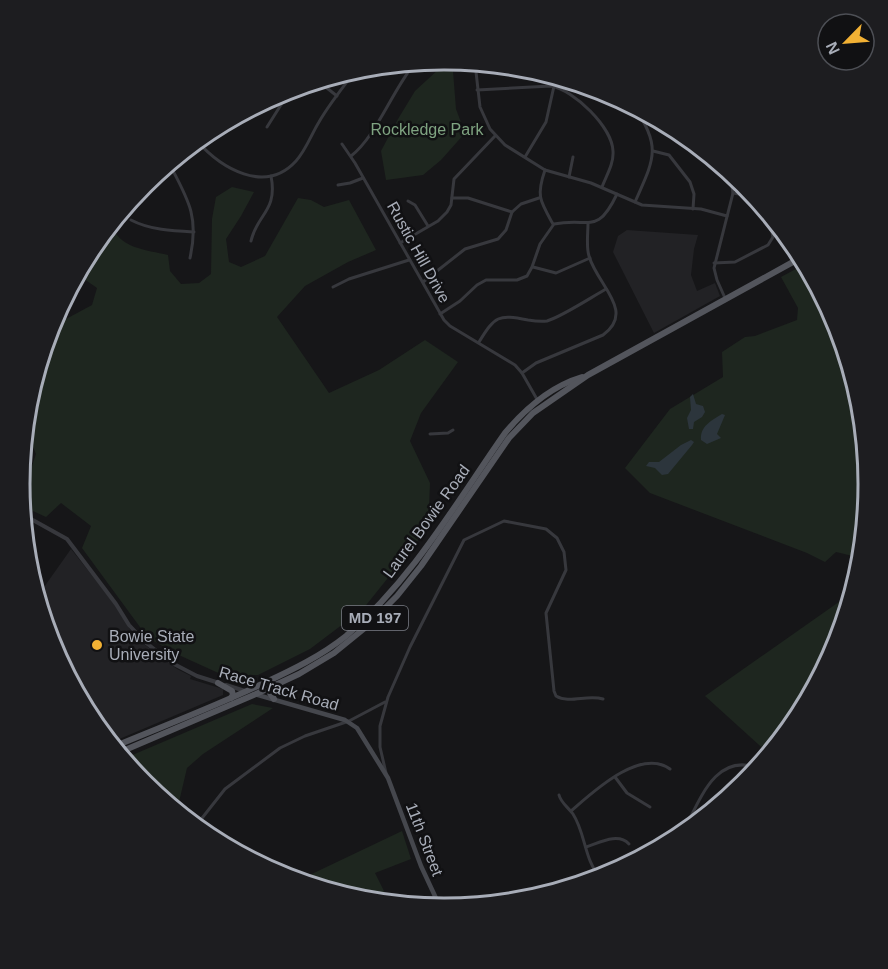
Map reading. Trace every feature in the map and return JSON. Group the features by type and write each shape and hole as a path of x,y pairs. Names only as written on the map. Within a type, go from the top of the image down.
{"main road":[{"name":"Laurel Bowie Road","path":"121,743 296,668 345,636 377,607 415,564 505,433 520,416 576,385 588,375 793,263"},
{"name":"Laurel Bowie Road","path":"127,749 271,687 334,653 366,627 387,607 422,566 509,438 540,403"},
{"path":"218,683 232,691 231,698"},
{"path":"271,687 270,693 274,699"},
{"name":"Race Track Road","path":"247,691 349,721 362,735 388,778"},
{"name":"11th Street","path":"388,778 421,866 436,898"}],"street":[{"path":"351,156 364,142 408,72"},
{"path":"476,72 483,116 495,136 545,170 602,187 635,202 654,207 693,209 727,216"},
{"path":"204,147 240,174 271,177 297,161 318,123 347,82"},
{"path":"477,90 535,85 554,86 570,94 589,109 611,140 613,160 602,187"},
{"path":"525,157 546,122 554,86"},
{"path":"327,88 337,96"},
{"path":"267,127 282,104"},
{"path":"635,202 650,166 652,151 650,133 643,122"},
{"path":"400,243 447,212 452,198 452,183 455,176 495,136"},
{"name":"Rustic Hill Drive","path":"342,144 351,156 440,314 450,326 510,361 522,373 540,403"},
{"path":"652,151 669,155 690,182 694,194 693,209"},
{"path":"569,177 573,157"},
{"path":"545,170 539,198 554,224"},
{"path":"173,171 190,203 194,221 190,258"},
{"path":"251,241 252,233 272,200 271,177"},
{"path":"338,185 363,178"},
{"path":"726,299 715,275 714,263 733,193 732,187"},
{"path":"733,193 740,195"},
{"path":"554,224 588,223 605,216 617,194"},
{"path":"452,198 468,198 512,212"},
{"path":"422,282 465,249 489,243 501,237 507,230 512,212 520,204 539,198"},
{"path":"408,201 415,205 428,226"},
{"path":"131,220 163,229 194,232"},
{"path":"522,373 536,363 611,329 616,321 617,313 590,258 588,223"},
{"path":"440,314 481,283 491,279 519,279 527,276 540,244 554,224"},
{"path":"714,263 729,264 738,261 768,245 772,237 771,231"},
{"path":"532,267 556,273 590,258"},
{"path":"333,287 349,279 409,260"},
{"path":"479,342 490,324 498,317 547,320 606,289"},
{"path":"430,434 448,433 453,430"},
{"name":"Race Track Road","path":"32,519 67,539 122,611 129,625 145,642 172,663 197,676 247,691"},
{"path":"388,778 379,736 387,702 410,647 464,540 504,521 546,529 557,538 563,548 566,570 546,613 554,694 563,699 592,696 603,699"},
{"path":"201,819 225,789 265,758 305,736 349,721 387,702"},
{"path":"571,811 615,777 641,764 658,764 670,769"},
{"path":"692,816 717,773 738,765 748,765"},
{"path":"615,777 627,793 650,807"},
{"path":"559,795 571,811 595,870"},
{"path":"586,847 616,838 624,839 629,844"}],"shaded area":[{"path":"627,230 698,235 691,275 697,291 715,283 720,296 654,333 613,252 618,236"},
{"path":"693,394 696,404 703,406 705,412 694,422 693,429 689,429 687,418 691,410 690,397"},
{"path":"722,414 725,415 717,434 721,438 707,444 701,440 702,431 707,424"},
{"path":"691,440 694,442 692,445 668,474 662,475 655,468 646,466 649,462 659,462"},
{"name":"Bowie State University","path":"71,549 114,603 131,631 141,642 177,669 191,676 190,679 223,689 223,695 118,740 100,715 73,668 52,618 43,588"}],"green space":[{"name":"Rockledge Park","path":"438,70 453,71 456,109 465,133 441,160 423,175 386,180 381,151 415,91"},
{"path":"232,187 254,192 226,239 229,262 241,267 265,256 298,198 311,200 324,207 349,200 376,250 348,262 305,286 277,317 329,393 379,370 425,340 458,362 421,413 410,441 430,483 429,507 440,513 363,609 310,649 258,675 225,676 148,638 82,548 91,526 61,503 46,517 31,510 30,470 36,454 32,445 44,377 64,320 92,305 97,288 84,279 85,277 116,233 134,247 168,255 170,271 181,284 199,283 211,274 212,219 216,197"},
{"path":"797,268 803,278 836,351 850,404 858,484 851,556 836,552 825,562 650,493 625,468 670,409 723,377 722,352 745,337 755,336 797,320 798,308 781,277"},
{"path":"842,600 826,643 803,692 763,748 705,696"},
{"path":"252,704 273,708 203,754 187,768 179,802 181,804 132,755"},
{"path":"402,831 411,859 375,873 386,894 363,891 308,876"}],"place":[{"name":"Bowie State University","path":"97,645"}]}
